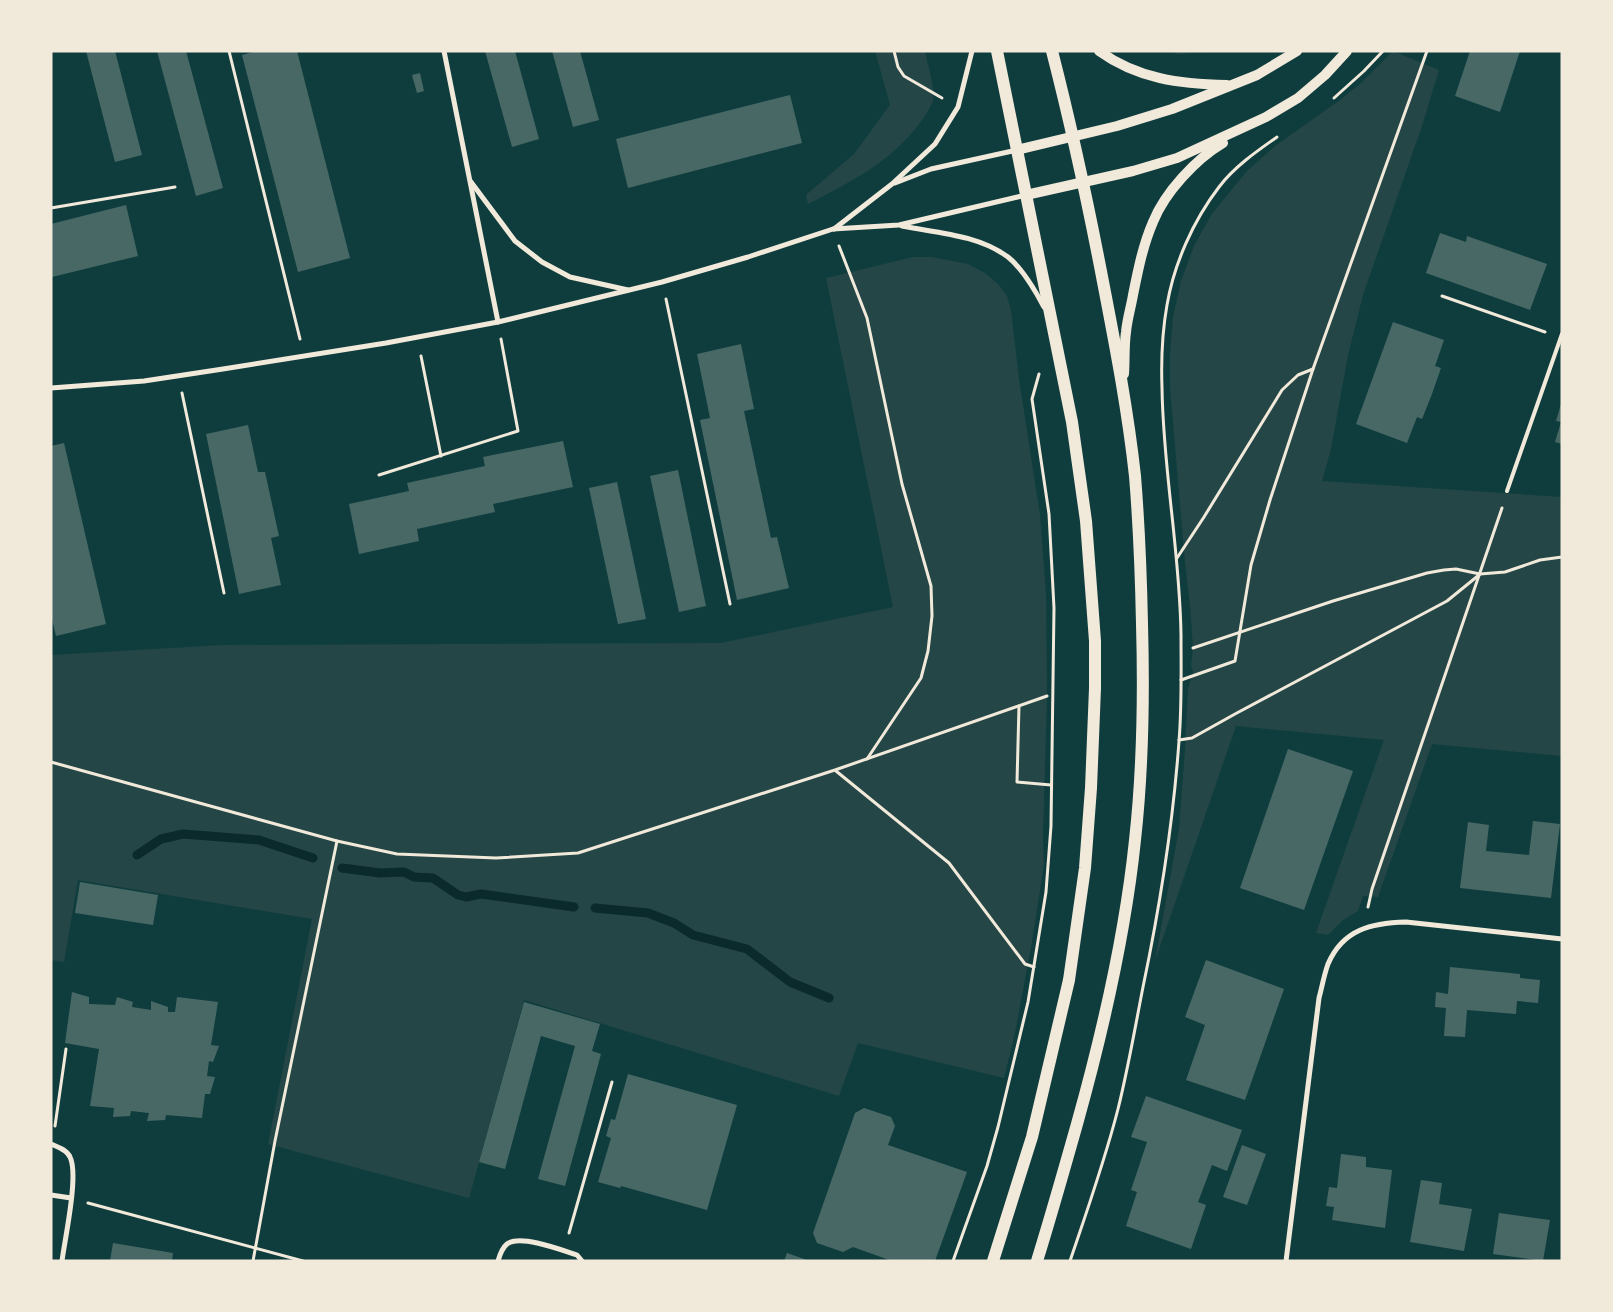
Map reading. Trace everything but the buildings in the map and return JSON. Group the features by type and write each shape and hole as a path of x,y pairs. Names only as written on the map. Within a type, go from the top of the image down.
{"main road":[{"path":"993,1261 1032,1138 1069,980 1085,868 1091,788 1095,688 1095,641 1086,521 1072,422 997,51"},
{"path":"1037,1261 1052,1214 1112,990 1128,898 1135,839 1141,764 1143,698 1140,546 1134,473 1123,390 1084,182 1052,51"},
{"path":"1099,51 1130,70 1161,79 1194,84 1233,85"},
{"path":"1018,150 1116,126 1172,109 1257,75 1297,51"},
{"path":"1123,390 1126,332 1138,272 1154,220 1162,205 1186,173 1212,149 1298,98 1325,75 1347,51"},
{"path":"1026,195 1132,171 1177,158 1266,117"}],"street":[{"path":"444,51 498,322"},
{"path":"833,229 892,184 935,144 958,107 972,51"},
{"path":"892,184 931,169 1018,150"},
{"path":"469,180 515,241 542,262 570,277 630,290"},
{"path":"51,388 144,381 178,376 498,322 662,282 748,257 833,229 899,225 1026,195"},
{"path":"899,225 980,241 1010,258 1033,287 1052,324"},
{"path":"1286,1261 1320,998 1327,966 1342,942 1364,927 1384,923 1406,922 1562,939"},
{"path":"52,1144 63,1149 70,1156 74,1177 62,1261"},
{"path":"51,1195 71,1198"},
{"path":"498,1261 500,1251 509,1242 524,1240 577,1255 582,1261"}],"lane":[{"path":"1507,491 1561,336"}],"path":[{"path":"229,51 304,356"},
{"path":"894,51 898,67 904,76 958,107"},
{"path":"1330,101 1364,71 1383,51"},
{"path":"1181,680 1235,661 1251,565 1270,500 1314,369 1427,51"},
{"path":"1070,1261 1100,1174 1126,1075 1155,929 1172,819 1179,740 1181,619 1163,430 1161,344 1169,296 1175,273 1189,238 1220,186 1243,163 1280,135"},
{"path":"51,208 175,187"},
{"path":"833,229 867,318 902,484 931,586 932,616 928,651 921,678 866,759"},
{"path":"662,282 730,604"},
{"path":"1442,296 1561,336"},
{"path":"378,475 518,431 498,322"},
{"path":"418,336 441,456"},
{"path":"1176,558 1204,517 1282,390 1298,375 1314,369"},
{"path":"178,376 224,593"},
{"path":"953,1261 998,1127 1028,1002 1046,892 1051,826 1054,608 1049,514 1032,399"},
{"path":"1364,927 1372,890 1507,491"},
{"path":"1193,648 1333,601 1427,573 1456,569 1480,574 1505,572 1540,560 1562,557"},
{"path":"1179,740 1192,738 1447,601 1480,574"},
{"path":"51,762 337,841 397,854 496,858 578,853 835,770 1047,696"},
{"path":"1019,706 1017,782 1052,785"},
{"path":"835,770 949,863 1025,964 1034,967"},
{"path":"253,1261 275,1141 337,841"},
{"path":"52,1144 66,1048"},
{"path":"564,1251 612,1082"},
{"path":"71,1198 302,1261"}],"shaded area":[{"path":"875,51 925,51 934,96 931,105 911,134 885,159 855,179 808,204 806,195 854,154 890,105"},
{"path":"1160,51 1215,51 1180,54"},
{"path":"1393,51 1439,70 1422,126 1363,295 1348,355 1331,449 1322,481 1562,497 1562,756 1432,744 1378,897 1363,896 1358,911 1343,920 1328,935 1316,933 1384,740 1236,726 1155,961 1179,829 1188,689 1193,672 1191,665 1193,648 1190,606 1170,387 1173,317 1181,281 1194,246 1212,214 1246,172 1275,146 1361,83"},
{"path":"913,257 932,257 968,264 985,273 998,284 1007,296 1011,310 1019,379 1040,515 1046,595 1047,696 1044,864 1015,1033 1004,1078 858,1043 839,1096 524,1000 469,1198 268,1144 312,919 78,880 64,962 51,960 51,655 223,645 721,643 893,607 826,278"}],"waterway":[{"path":"137,855 161,839 183,834 259,840 313,858"},
{"path":"342,868 380,873 404,872 414,877 433,878 458,895 466,897 481,894 574,907"},
{"path":"595,908 648,913 674,923 693,935 747,949 790,982 829,998"}]}
